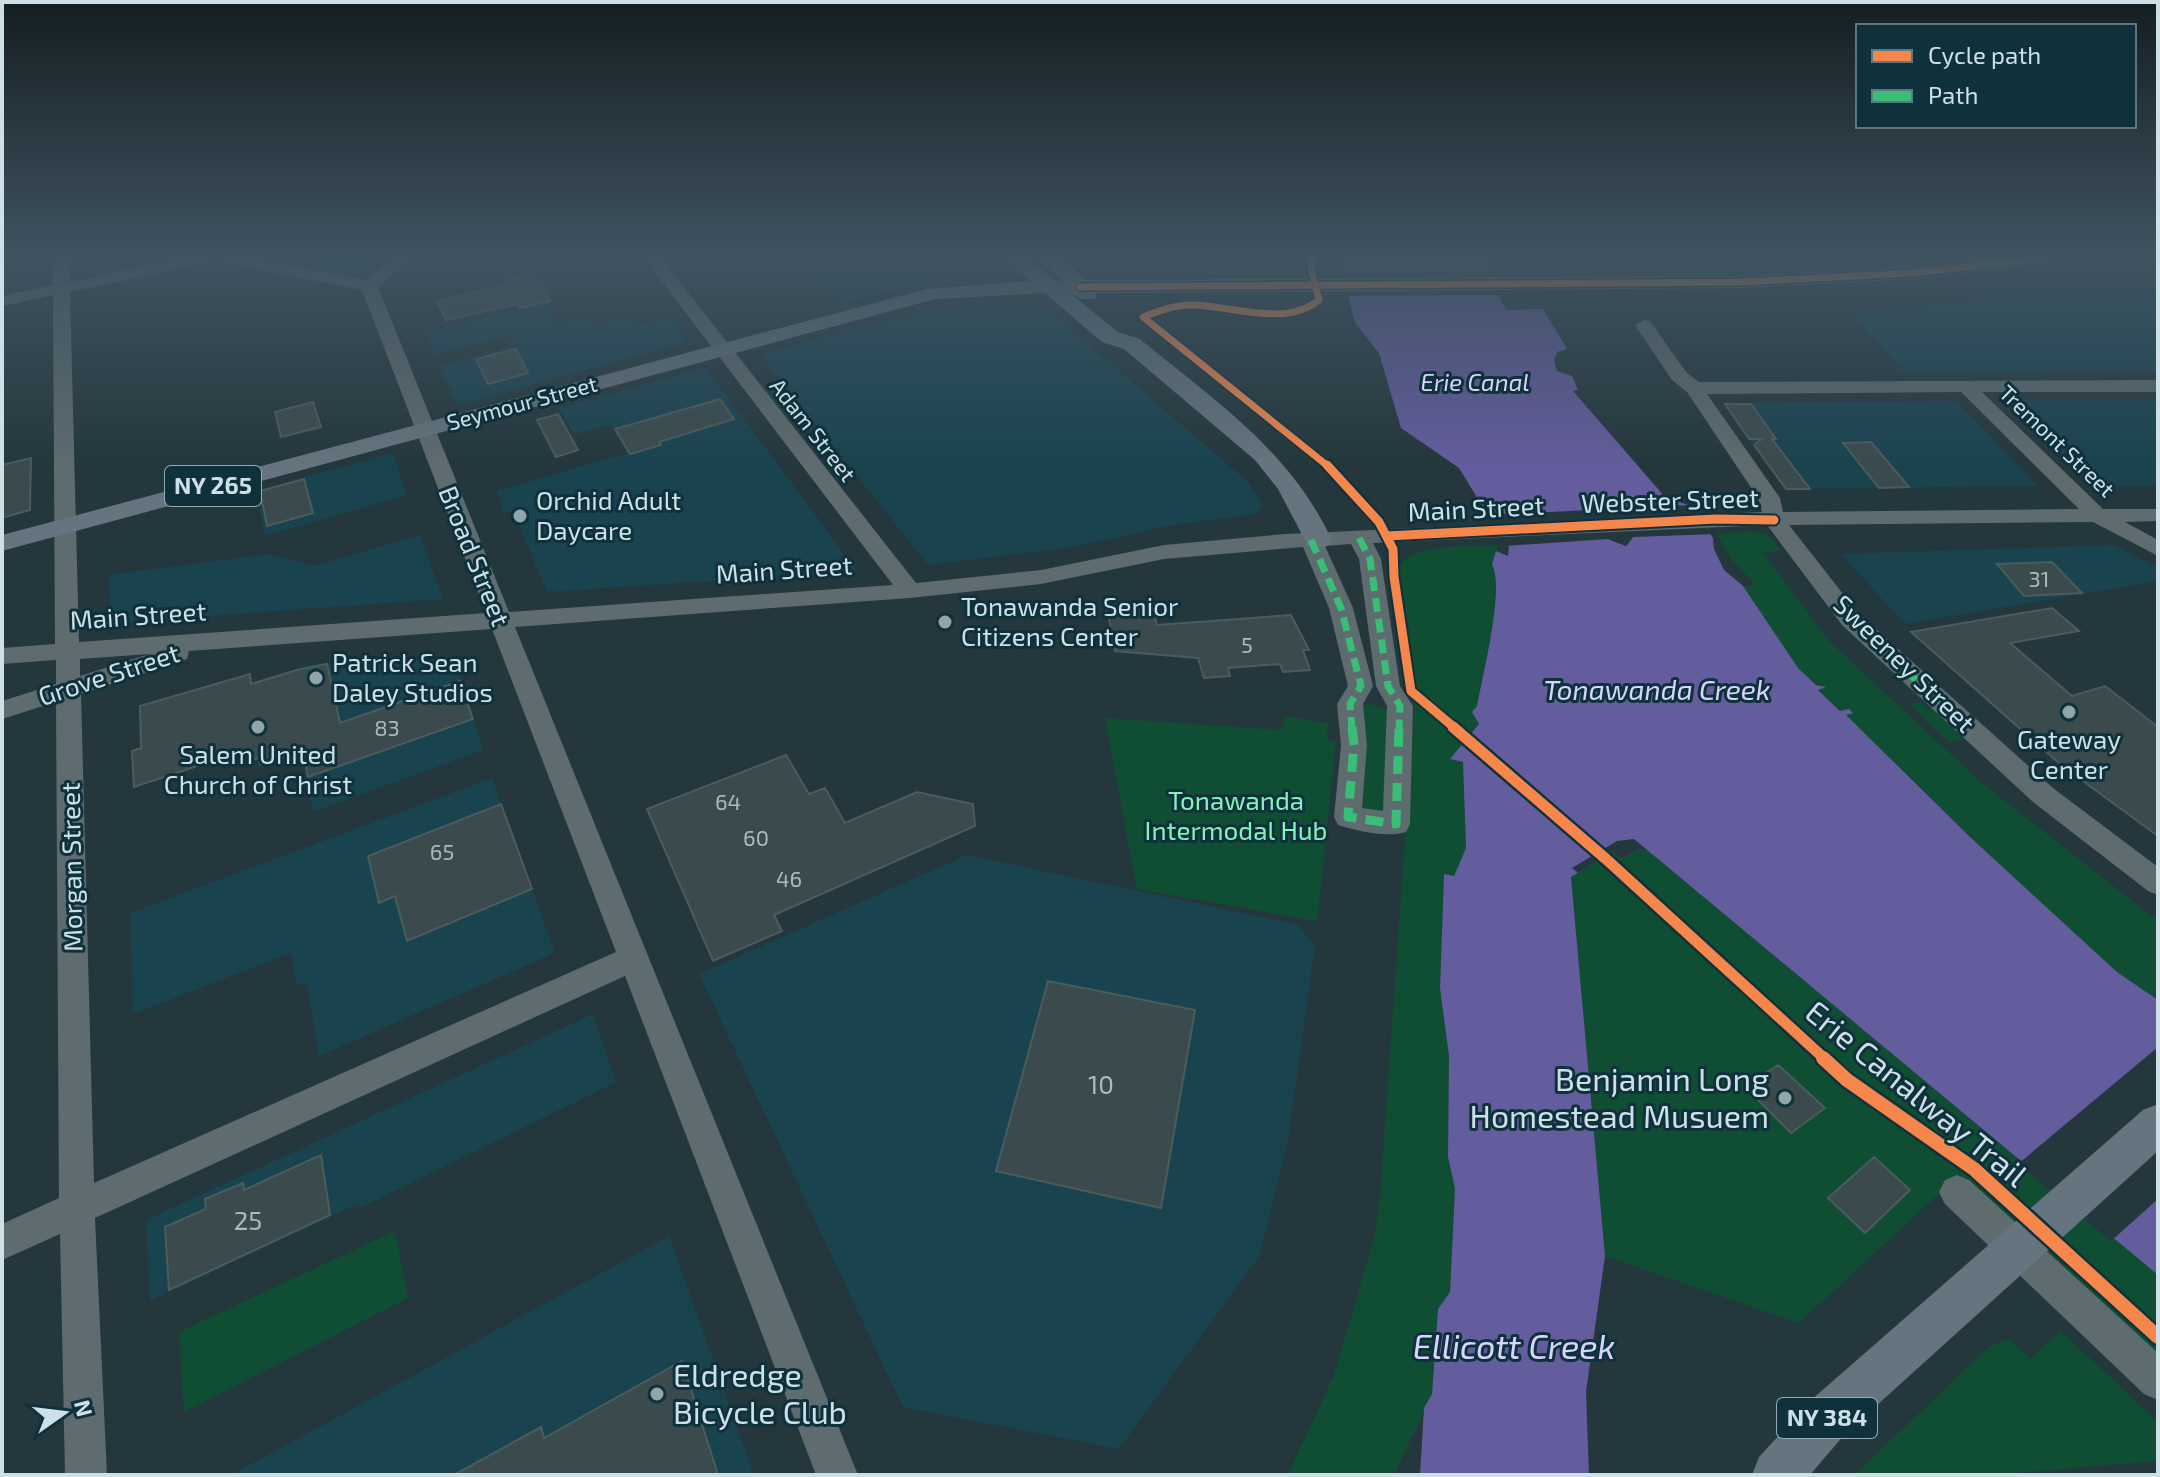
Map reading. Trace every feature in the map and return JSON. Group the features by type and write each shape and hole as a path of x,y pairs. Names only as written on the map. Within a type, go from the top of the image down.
{"main road":[{"name":"Seymour Street","path":"2,543 809,327"},
{"path":"1098,327 1110,337 1132,344 1271,462 1303,505 1315,540"},
{"path":"1124,327 1132,344"},
{"name":"NY 384","path":"1777,1475 1827,1418 2158,1124"}],"street":[{"name":"Morgan Street","path":"63,327 77,1208 86,1475"},
{"name":"Broad Street","path":"385,327 837,1475"},
{"name":"Adam Street","path":"703,327 910,591"},
{"name":"Sweeney Street","path":"1645,327 1679,376 1694,388 1769,498 1774,520 1850,619 2043,795 2158,883"},
{"path":"1694,388 2158,386"},
{"name":"Tremont Street","path":"1967,388 2098,516 2158,549"},
{"name":"Webster Street","path":"1568,526 1716,519 2158,515"},
{"name":"Main Street","path":"2,656 910,591 1041,577 1194,548 1568,526"},
{"path":"1315,540 1341,608 1361,686 1350,704 1354,745 1348,817 1396,824 1400,706 1388,686 1370,559 1359,538"},
{"name":"Grove Street","path":"2,710 216,640"},
{"path":"1361,686 1388,686"},
{"path":"2,1242 632,959"},
{"path":"1957,1192 2158,1380"}],"shaded area":[{"path":"446,327 675,327 687,342 457,406 439,366 517,346 511,336 434,355 425,332"},
{"path":"860,327 1068,327 1247,481 1263,506 1257,514 1178,524 1073,547 928,565 761,355"},
{"path":"1863,327 2158,327 2158,371 1904,373"},
{"path":"706,368 857,571 547,592 513,511 504,513 497,491 627,453 611,424 574,435 559,408"},
{"path":"2008,400 2158,400 2158,486 2095,487"},
{"path":"1956,401 2038,486 1786,489 1724,403"},
{"path":"393,453 407,495 265,536 256,491"},
{"path":"420,535 443,599 111,623 109,575 267,554 314,566"},
{"path":"2114,545 2158,568 2158,581 1905,624 1841,554"},
{"path":"453,656 483,750 313,812 297,736 313,730 298,665"},
{"path":"492,778 555,953 319,1056 307,983 297,986 291,953 133,1014 130,913"},
{"path":"967,855 1298,925 1315,946 1288,1140 1260,1255 1119,1449 903,1407 699,974"},
{"path":"593,1014 616,1082 360,1208 358,1204 150,1301 146,1220"},
{"path":"669,1236 754,1475 231,1475"}],"green space":[{"path":"1752,531 1770,536 1781,551 1763,553 1829,641 1982,783 2158,921 2158,1000 2117,972 1970,837 1818,689 1825,687 1802,672 1768,627 1743,586 1756,585 1731,559 1717,534"},
{"path":"1497,546 1494,616 1477,707 1472,712 1479,724 1451,759 1463,762 1466,848 1454,876 1444,875 1440,988 1449,1056 1448,1157 1455,1189 1450,1292 1438,1309 1432,1394 1394,1475 1288,1475 1334,1375 1374,1239 1380,1196 1416,685 1399,567 1405,559 1429,550"},
{"path":"1921,702 1928,709 1934,708 1964,738 1950,743 1909,704"},
{"path":"1362,705 1395,711 1391,812 1377,819 1355,803"},
{"name":"Tonawanda Intermodal Hub","path":"1286,716 1330,724 1326,732 1328,740 1336,742 1317,921 1137,889 1105,718 1281,730"},
{"path":"1639,849 1652,854 2158,1275 2158,1359 1959,1175 1799,1323 1605,1256 1571,877 1612,851"},
{"path":"395,1231 408,1298 184,1412 179,1332"},
{"path":"2061,1331 2158,1422 2158,1461 1989,1475 1854,1475 1991,1345 2009,1339 2030,1359"}],"water":[{"path":"1358,327 1554,327 1567,349 1557,352 1554,360 1557,371 1572,376 1578,390 1573,391 1665,497 1691,506 1713,538 1714,549 1724,570 1743,586 1798,668 1816,685 1826,687 1818,690 1840,711 1849,709 1853,713 1846,715 1970,837 2117,972 2158,1000 2158,1275 1652,854 1639,849 1621,859 1612,852 1571,877 1605,1256 1586,1392 1589,1475 1420,1475 1424,1408 1432,1394 1438,1309 1450,1292 1455,1189 1448,1157 1449,1056 1440,988 1444,874 1454,876 1466,848 1463,762 1450,759 1479,724 1472,712 1477,706 1494,612 1496,592 1492,565 1496,551 1508,556 1509,547 1491,514 1487,514 1459,468 1401,428 1379,353","holes":["1598,501 1614,507 1633,537 1626,546 1608,539 1591,508"]}],"pier":[{"path":"1598,500 1615,508 1694,505 1715,534 1633,537 1626,546 1608,539 1504,546 1487,515 1591,510"},
{"path":"1634,839 1652,854 1639,849 1621,859 1612,852 1578,873 1572,868 1617,841"},
{"path":"2158,1047 2158,1199 2111,1241 2018,1164"}],"building":[{"path":"516,349 528,373 488,384 476,359"},
{"path":"720,399 734,419 630,454 615,429"},
{"path":"313,402 321,427 281,437 275,412"},
{"path":"1725,404 1751,404 1776,439 1772,439 1810,489 1786,489 1754,445 1762,439 1749,439"},
{"path":"558,414 578,450 556,457 537,420"},
{"path":"1871,442 1909,487 1879,488 1843,443"},
{"path":"31,458 30,510 2,518 2,465"},
{"path":"304,479 313,513 267,526 260,491"},
{"path":"2052,562 2082,593 2024,596 1997,564"},
{"path":"1152,605 1157,625 1291,615 1309,650 1303,650 1310,670 1283,672 1280,664 1228,668 1230,676 1204,678 1198,658 1115,651 1107,608"},
{"name":"Gateway Center","path":"2052,608 2079,631 2010,643 2072,696 2105,686 2158,727 2158,836 2061,765 1911,632"},
{"path":"327,664 340,723 460,681 473,719 308,777 303,751 260,765 259,758 244,762 243,751 134,787 132,751 141,748 140,706 250,674 251,684"},
{"path":"786,755 809,794 825,788 845,823 917,792 973,804 975,826 774,915 782,931 713,961 647,809"},
{"path":"501,804 532,889 407,941 395,896 379,903 368,856"},
{"path":"1048,981 1195,1010 1161,1208 996,1171"},
{"name":"Benjamin Long Homestead Musuem","path":"1778,1065 1825,1108 1791,1133 1745,1087"},
{"path":"321,1155 330,1215 169,1290 165,1227 206,1209 205,1199 243,1183 244,1190"},
{"path":"1874,1157 1910,1190 1865,1233 1828,1198"},
{"name":"Eldredge Bicycle Club","path":"682,1361 718,1475 454,1475 541,1427 544,1438"}],"marked path":[{"path":"1311,540 1341,608 1361,686 1350,704 1354,745 1348,817 1396,824 1400,706 1388,686 1370,559 1359,538"},
{"path":"1890,656 1944,706"}],"cycle path":[{"name":"Erie Canalway Trail","path":"1155,327 1322,460 1379,522 1393,549 1394,577 1411,691 1606,859 1847,1080 1974,1169 2158,1337"},
{"path":"1387,536 1716,519 1774,520"}],"place":[{"name":"Orchid Adult Daycare","path":"520,516"},
{"name":"Tonawanda Senior Citizens Center","path":"945,622"},
{"name":"Patrick Sean Daley Studios","path":"316,678"},
{"name":"Gateway Center","path":"2069,712"},
{"name":"Salem United Church of Christ","path":"258,727"},
{"name":"Benjamin Long Homestead Musuem","path":"1785,1098"},
{"name":"Eldredge Bicycle Club","path":"657,1394"}],"water label":[{"name":"Erie Canal","path":"1475,383"},
{"name":"Tonawanda Creek","path":"1657,690"},
{"name":"Ellicott Creek","path":"1514,1347"}]}
